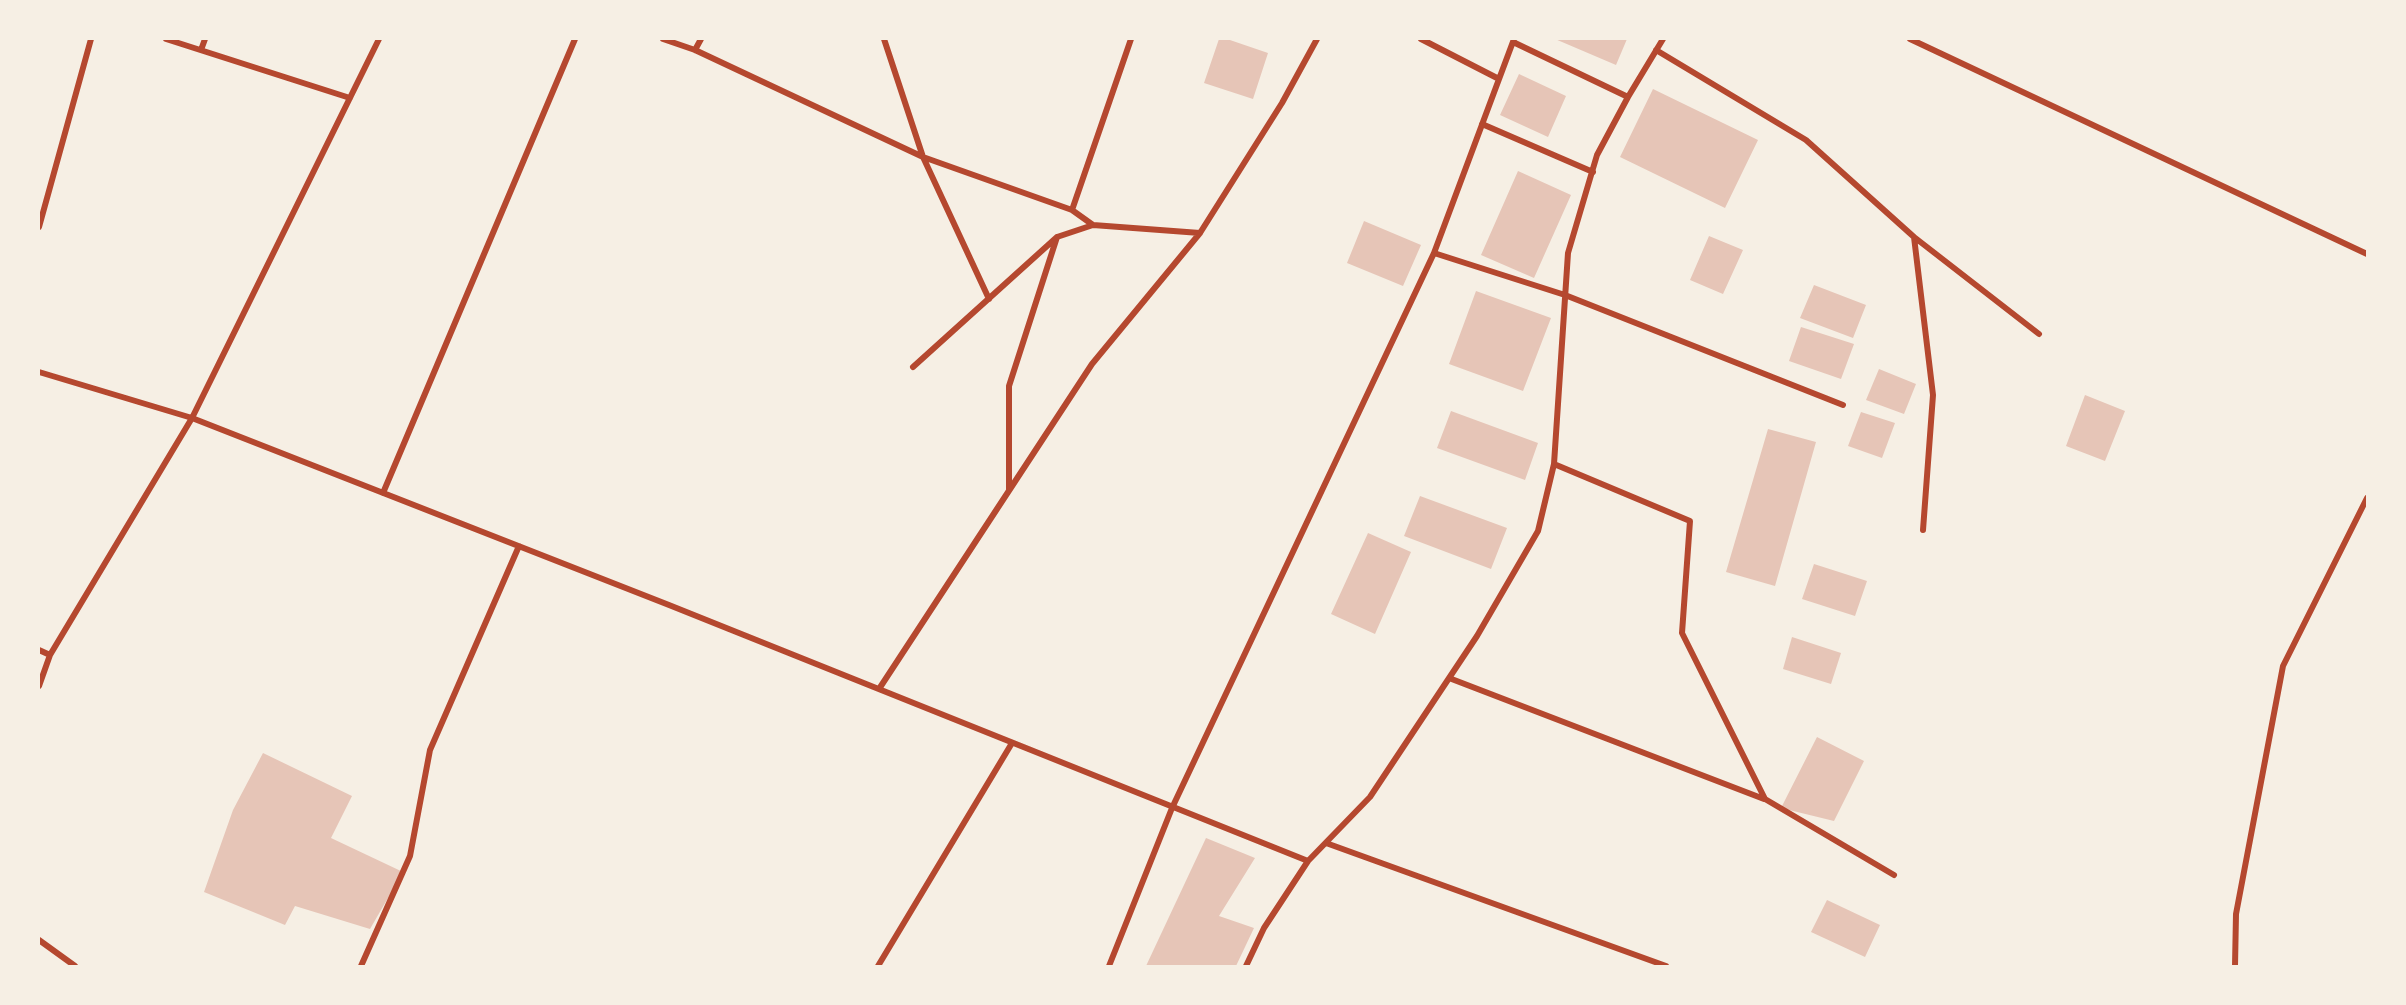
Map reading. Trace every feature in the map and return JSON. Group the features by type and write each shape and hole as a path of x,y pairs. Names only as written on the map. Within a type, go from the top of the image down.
{"street":[{"path":"39,227 91,39"},
{"path":"166,39 350,98"},
{"path":"201,50 205,39"},
{"path":"39,686 50,654 192,418 379,39"},
{"path":"383,493 575,39"},
{"path":"663,39 695,50 923,157 1072,210 1093,225"},
{"path":"695,50 701,39"},
{"path":"884,39 923,157 988,299"},
{"path":"1072,210 1131,39"},
{"path":"879,689 1092,364 1200,233 1282,103 1317,39"},
{"path":"1421,39 1499,79"},
{"path":"1246,966 1264,928 1308,861 1370,797 1477,636 1538,531 1554,464 1568,254 1597,155 1663,39"},
{"path":"1910,39 2367,254"},
{"path":"1109,966 1172,808 1434,253 1513,40 1628,97"},
{"path":"1656,50 1806,140 1914,237 2038,334"},
{"path":"1482,124 1593,172"},
{"path":"913,368 1058,237 1093,225 1200,233"},
{"path":"1009,490 1009,386 1058,237"},
{"path":"1914,237 1933,396 1923,530"},
{"path":"1434,253 1565,295 1843,405"},
{"path":"39,372 192,418 1308,861"},
{"path":"1554,464 1690,521 1682,633 1765,799"},
{"path":"2235,966 2236,914 2283,666 2367,498"},
{"path":"361,966 410,856 430,750 519,546"},
{"path":"39,650 50,654"},
{"path":"1449,678 1765,799 1894,875"},
{"path":"878,966 1012,743"},
{"path":"1326,843 1666,966"},
{"path":"39,940 75,966"}],"building":[{"path":"1219,39 1227,39 1268,53 1253,99 1204,83"},
{"path":"1555,39 1627,39 1616,65"},
{"path":"1519,74 1566,96 1548,137 1500,115"},
{"path":"1653,89 1758,140 1725,208 1620,157"},
{"path":"1518,171 1571,195 1534,278 1481,255"},
{"path":"1364,221 1421,245 1403,286 1347,263"},
{"path":"1709,236 1743,250 1723,294 1690,280"},
{"path":"1814,285 1866,305 1853,338 1800,318"},
{"path":"1476,291 1551,318 1523,391 1449,364"},
{"path":"1801,327 1854,344 1841,379 1789,361"},
{"path":"1879,369 1916,384 1904,414 1866,400"},
{"path":"2085,395 2125,411 2105,461 2066,446"},
{"path":"1451,411 1538,443 1525,480 1437,448"},
{"path":"1861,412 1895,423 1882,458 1848,446"},
{"path":"1768,429 1816,442 1775,586 1726,572"},
{"path":"1420,496 1507,528 1491,569 1404,536"},
{"path":"1368,533 1411,552 1375,634 1331,614"},
{"path":"1814,564 1867,581 1855,616 1802,599"},
{"path":"1792,637 1841,653 1831,684 1783,669"},
{"path":"1817,737 1864,761 1834,821 1781,808"},
{"path":"263,753 352,796 331,838 403,872 370,929 295,906 285,925 204,892 233,810"},
{"path":"1206,838 1255,858 1219,916 1254,928 1236,966 1146,966"},
{"path":"1827,900 1880,925 1865,957 1811,932"}]}
